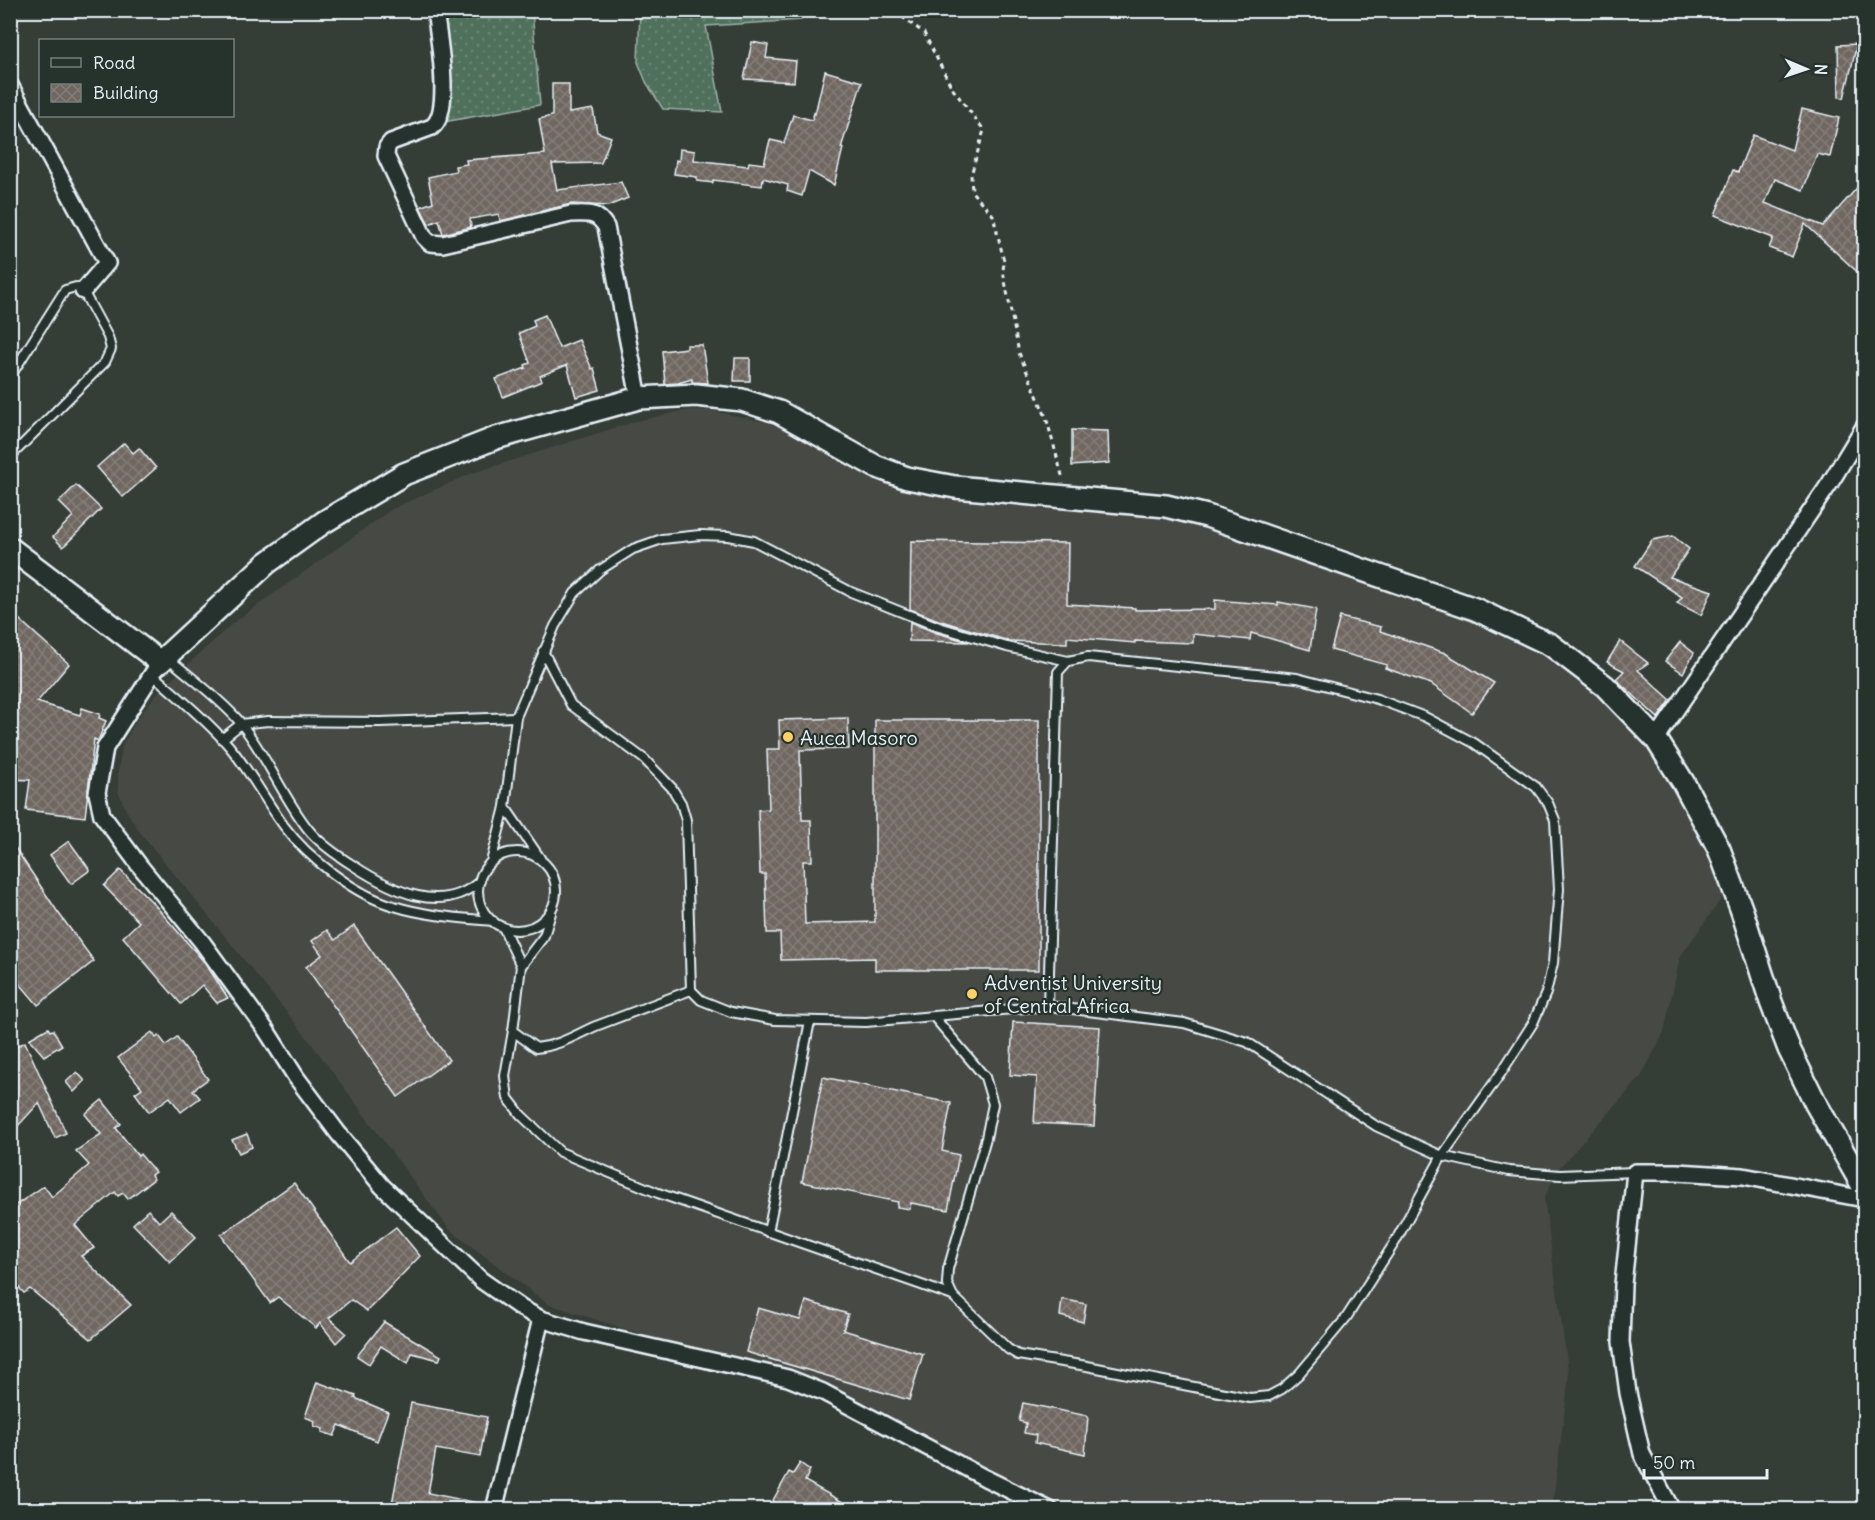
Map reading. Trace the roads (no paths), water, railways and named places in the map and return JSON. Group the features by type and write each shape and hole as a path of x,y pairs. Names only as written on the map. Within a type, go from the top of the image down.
{"street":[{"path":"435,10 443,81 442,102 437,123 432,128 391,142 387,147 386,156 424,237 430,243 443,244 571,214 592,214 601,219 606,227 639,398"},
{"path":"10,85 107,263 83,291"},
{"path":"1050,1509 985,1478 823,1392 788,1378 584,1332 542,1319 520,1308 482,1280 382,1186 338,1133 202,942 139,866 102,814 97,793 105,748 160,664 267,563 324,522 404,474 496,438 639,398 696,395 741,400 779,412 875,466 907,478 955,487 1166,506 1207,516 1475,609 1551,645 1605,686 1656,739 1683,782 1719,849 1743,911 1771,1002 1790,1049 1816,1104 1864,1188"},
{"path":"1656,739 1823,493 1864,427"},
{"path":"10,548 160,664"},
{"path":"1672,1509 1642,1454 1628,1393 1621,1342 1623,1284 1635,1172 1743,1176 1864,1199"},
{"path":"494,1509 542,1319"}],"lane":[{"path":"10,377 65,290 76,286 83,291 108,337 111,349 105,362 10,457"},
{"path":"491,862 505,807 516,717 543,651 575,593 600,570 633,549 662,539 700,535 728,536 754,541 851,592 939,627 1007,647 1068,661 1088,657 1297,678 1377,699 1425,717 1474,743 1536,787 1548,803 1555,820 1559,889 1553,963 1546,993 1533,1023 1502,1073 1442,1156 1395,1242 1346,1318 1299,1374 1282,1389 1269,1396 1250,1398 1087,1366 1018,1356 953,1296 947,1283 948,1269 986,1138 993,1104 985,1077 934,1017"},
{"path":"543,651 571,705 644,759 672,788 681,803 686,820 691,990 702,1000 731,1012 775,1020 810,1022 866,1022 1048,1006 1184,1023 1247,1042 1376,1126 1442,1156 1509,1171 1560,1175 1635,1172"},
{"path":"1048,1006 1058,672 1068,661"},
{"path":"160,664 226,707 241,724 309,829 350,863 397,891 426,898 444,899 459,895 471,890 480,882"},
{"path":"160,664 248,772 285,827 305,849 333,873 392,906 436,916 493,921"},
{"path":"222,739 241,724 268,721 380,722 516,717"},
{"path":"505,807 549,868 556,889 544,936 520,966"},
{"path":"542,860 532,855 510,852 500,856 484,871 479,893 486,914 503,927 514,930 535,926 551,910"},
{"path":"503,927 520,966 513,1031 505,1076 508,1098 521,1115 560,1152 658,1193 953,1296"},
{"path":"513,1031 536,1048 551,1046 691,990"},
{"path":"768,1232 810,1022"}],"place":[{"name":"Auca Masoro","path":"788,737"},
{"name":"Adventist University of Central Africa","path":"972,994"}]}
